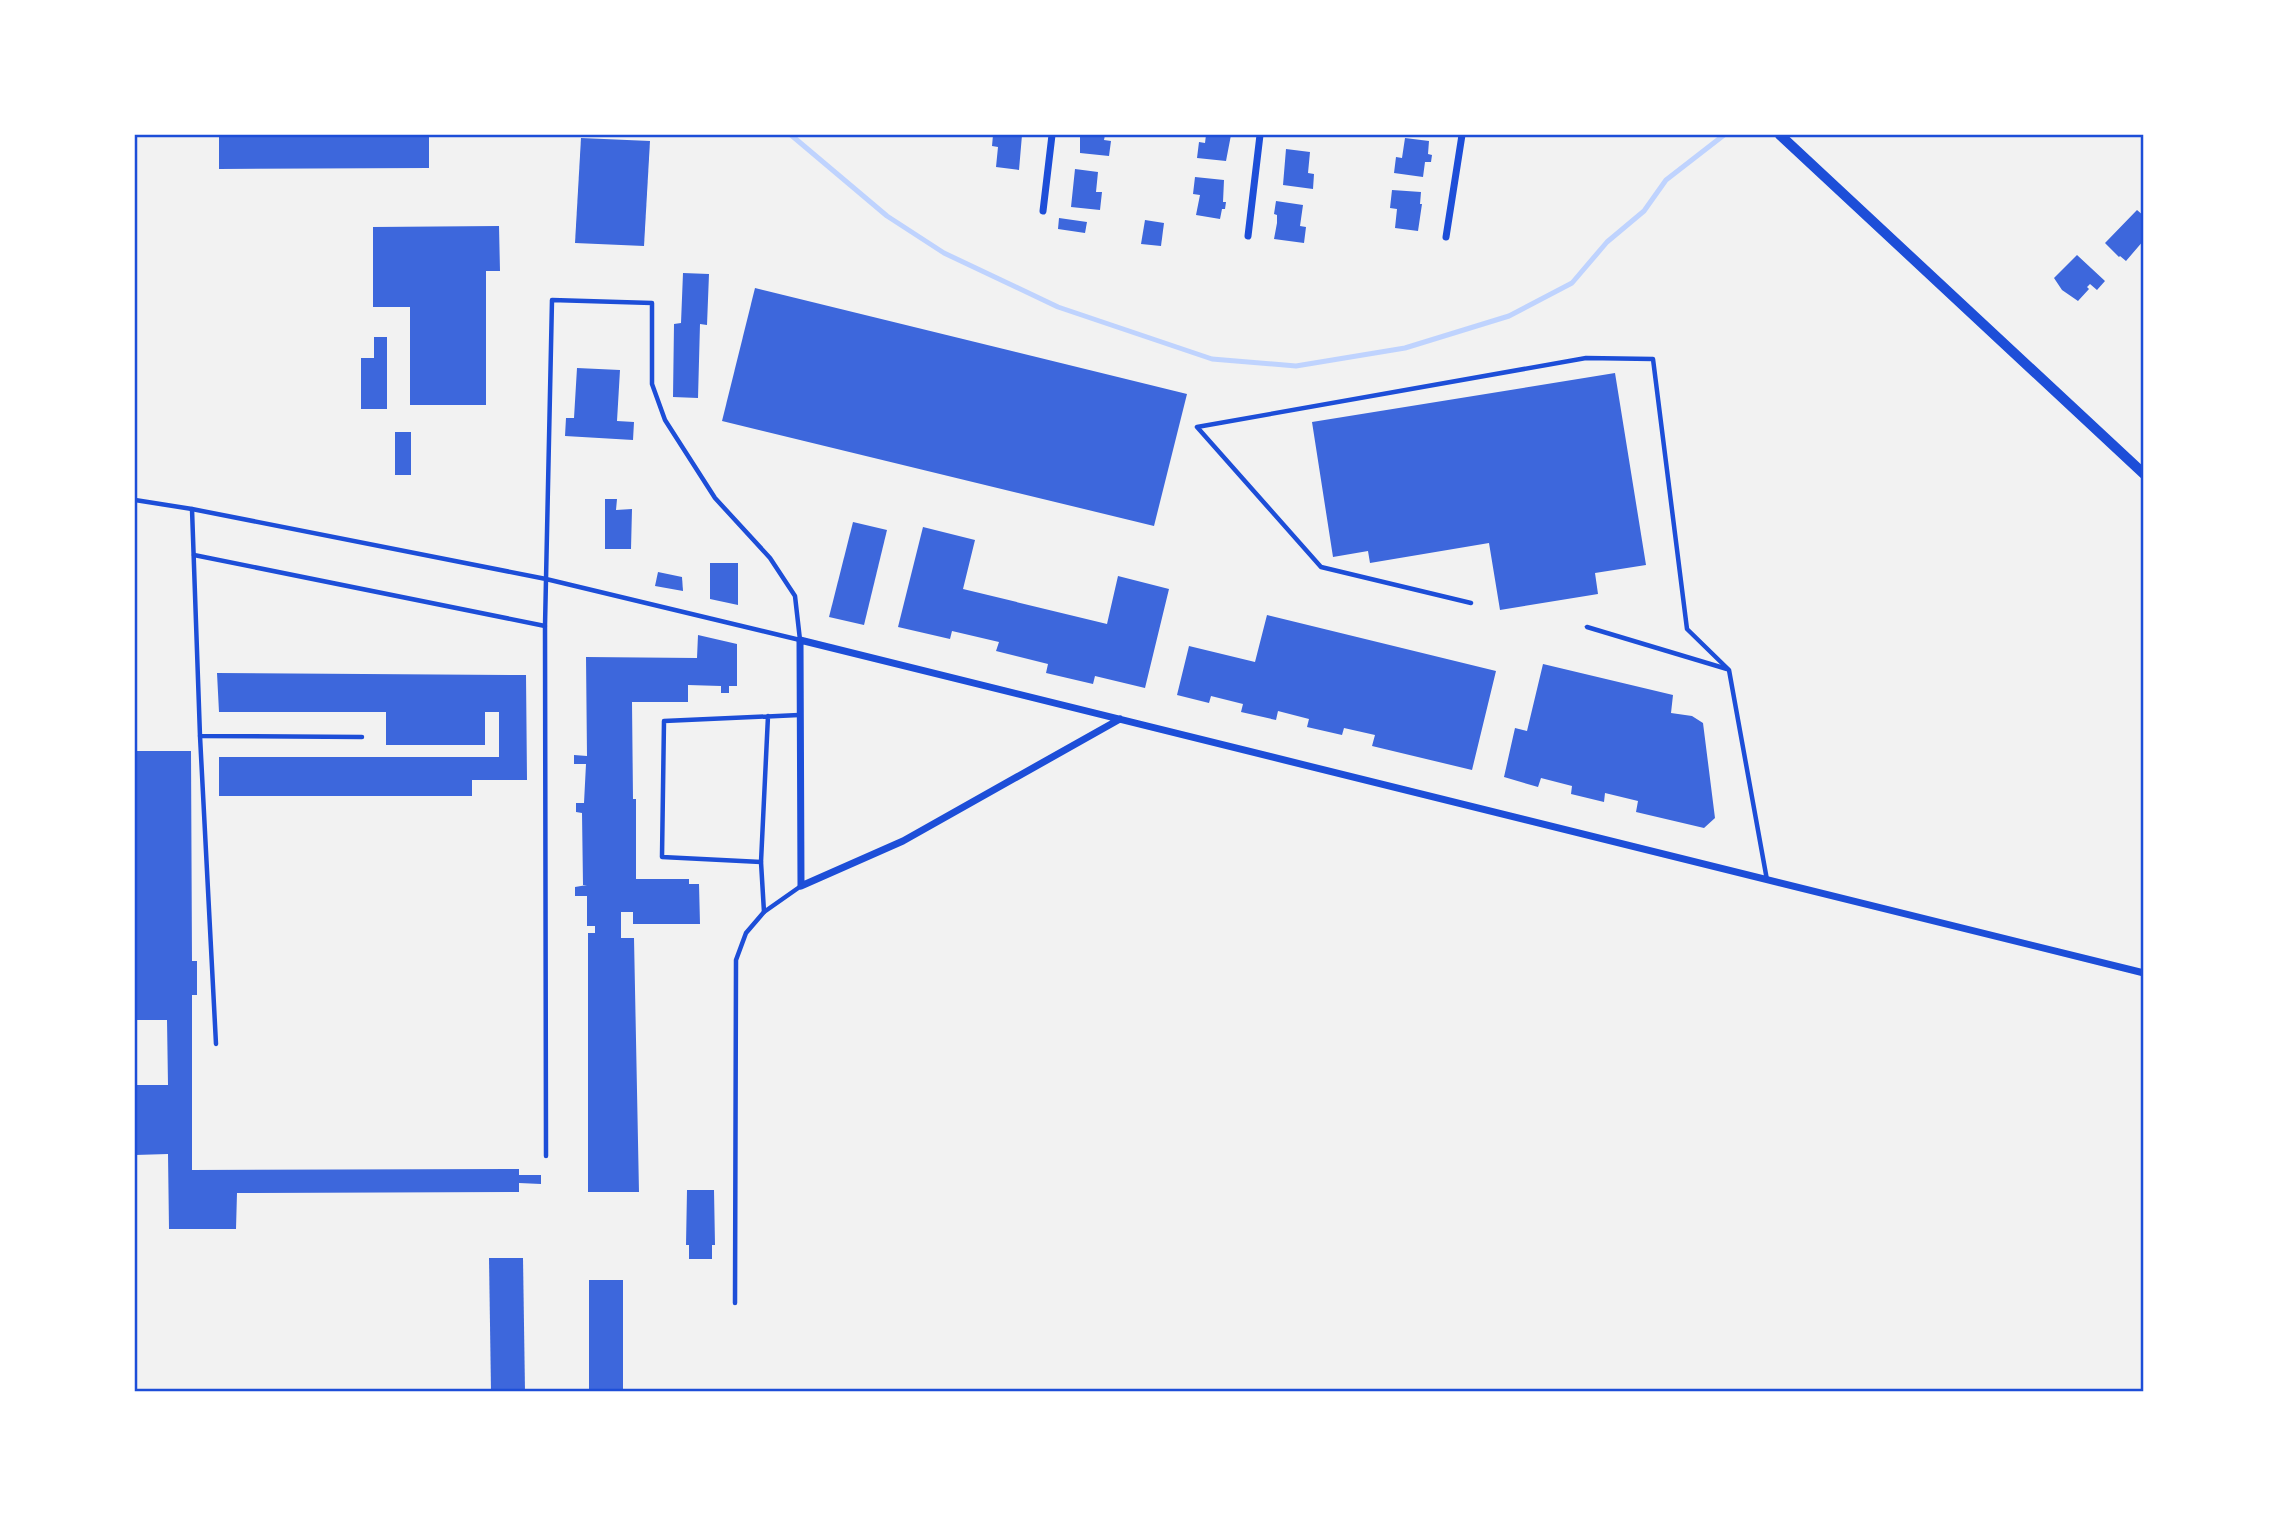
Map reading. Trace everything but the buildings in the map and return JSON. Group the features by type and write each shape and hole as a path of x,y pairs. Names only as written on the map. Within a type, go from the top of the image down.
{"street":[{"path":"1043,211 1052,135"},
{"path":"1248,236 1260,135"},
{"path":"1446,237 1462,135"},
{"path":"1780,135 2144,474"},
{"path":"1120,719 902,841 801,886 800,640 1120,719 1767,881 2144,973"}],"lane":[{"path":"135,500 546,579 800,640 795,596 770,558 715,498 665,420 652,384 652,303 552,300 546,579 545,626 546,1156"},
{"path":"1471,603 1321,567 1197,427 1586,358 1653,359 1687,629 1729,670 1767,881"},
{"path":"192,509 200,736 216,1044"},
{"path":"194,555 545,626"},
{"path":"1587,626 1729,670"},
{"path":"761,862 663,857 664,721 799,715"},
{"path":"764,912 761,862 768,716"},
{"path":"200,736 362,737"},
{"path":"735,1303 736,960 746,933 764,912 801,886"}],"waterway":[{"path":"791,135 887,216 944,253 1058,307 1212,359 1296,366 1405,348 1509,316 1572,283 1607,242 1644,211 1666,180 1724,135"}]}
